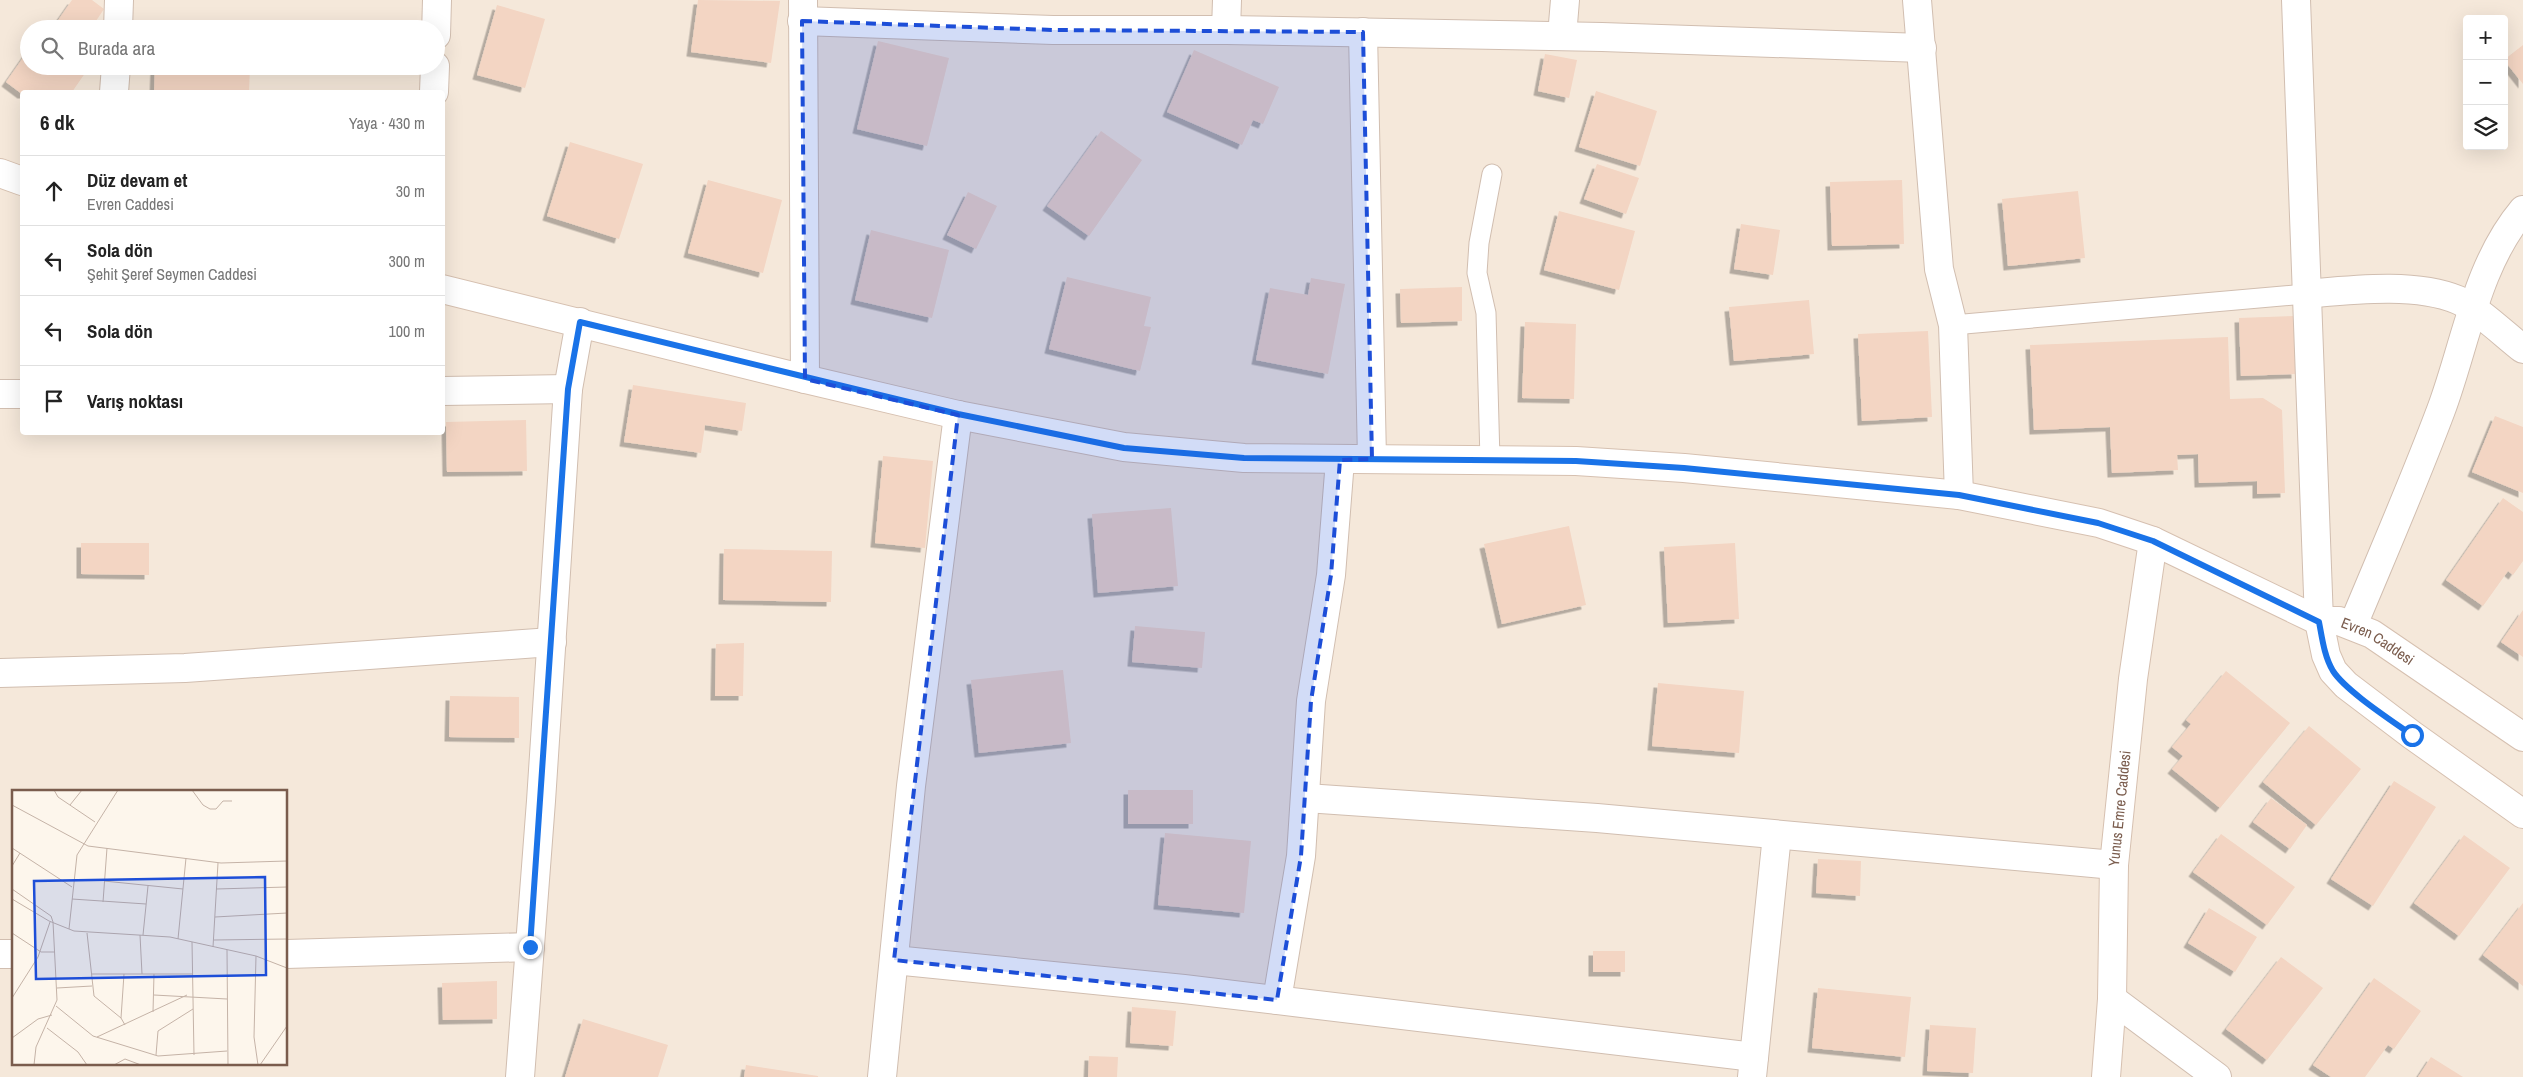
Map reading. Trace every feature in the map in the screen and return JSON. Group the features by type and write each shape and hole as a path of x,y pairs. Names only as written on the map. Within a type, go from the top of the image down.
{"street":[{"path":"118,0 118,20"},
{"path":"436,20 437,0"},
{"path":"1226,30 1227,0"},
{"path":"1562,36 1565,0"},
{"path":"1917,0 1939,268 1953,325 1959,495"},
{"path":"445,290 806,379 958,414 1124,448 1244,458 1576,461 1684,468 1959,495 2098,523 2153,541 2319,622 2305,294 2296,0"},
{"path":"806,379 803,11 1052,30 1226,30 1562,36 1922,48"},
{"path":"1363,32 1372,458"},
{"path":"114,90 115,75"},
{"path":"434,90 435,75"},
{"path":"0,173 20,180"},
{"path":"2353,625 2441,409 2486,271 2499,246 2523,210"},
{"path":"2305,294 2349,290 2410,291 2451,298 2474,309 2523,349"},
{"path":"520,1077 552,642 568,389 580,322"},
{"path":"445,391 568,389"},
{"path":"0,394 20,394"},
{"path":"882,1077 911,786 958,414"},
{"path":"1277,1000 1301,856 1311,701 1331,575 1340,460"},
{"name":"Yunus Emre Caddesi","path":"2106,1077 2112,999 2114,865 2133,679 2153,541"},
{"name":"Evren Caddesi","path":"2523,738 2372,634 2339,621 2319,622 2326,655 2333,671 2346,685 2412,735 2523,814"},
{"path":"0,673 185,668 552,642"},
{"path":"1306,798 1597,818 2114,865"},
{"path":"894,960 1277,1000 1753,1067 1777,835"},
{"path":"288,954 530,947"},
{"path":"2112,999 2217,1077"}],"lane":[{"path":"1490,460 1486,313 1477,273 1479,243 1492,174"},
{"path":"1953,325 2305,294"}],"highlighted area":[{"path":"802,21 1053,30 1363,32 1372,459 1340,460 1331,575 1311,701 1301,856 1277,1000 894,960 958,415 805,379"}],"shaded area":[{"path":"0,0 2523,0 2523,1077 0,1077"}],"building":[{"path":"72,0 92,0 104,9 97,20 58,20"},
{"path":"698,0 780,1 771,63 691,52"},
{"path":"497,5 545,19 525,88 477,75"},
{"path":"878,41 949,58 927,146 857,129"},
{"path":"2523,45 2523,84 2508,65 2508,57"},
{"path":"1194,50 1279,87 1263,124 1253,120 1242,145 1167,112"},
{"path":"1545,54 1577,60 1569,98 1538,91"},
{"path":"20,62 20,75 84,75 73,90 20,90 20,92 6,82"},
{"path":"155,75 250,75 249,90 154,90"},
{"path":"1596,91 1657,111 1640,166 1579,147"},
{"path":"1101,131 1142,160 1089,236 1047,206"},
{"path":"570,142 643,164 619,239 547,216"},
{"path":"1597,164 1639,178 1626,214 1584,199"},
{"path":"708,180 782,200 763,273 688,253"},
{"path":"1902,180 1904,244 1832,246 1830,182"},
{"path":"2078,191 2085,258 2008,266 2002,199"},
{"path":"968,192 997,206 976,249 947,235"},
{"path":"1559,211 1635,231 1619,290 1544,270"},
{"path":"1741,224 1780,230 1773,275 1734,269"},
{"path":"871,230 949,250 932,318 855,300"},
{"path":"1067,277 1151,297 1144,326 1151,327 1140,371 1049,349"},
{"path":"1311,278 1345,284 1328,374 1256,360 1270,288 1308,295"},
{"path":"1462,287 1462,321 1401,323 1400,289"},
{"path":"1809,300 1814,354 1734,361 1729,307"},
{"path":"2294,316 2296,374 2241,376 2239,318"},
{"path":"1525,322 1576,324 1574,399 1522,398"},
{"path":"1928,331 1932,417 1862,421 1858,334"},
{"path":"2228,337 2230,399 2263,398 2282,410 2285,493 2257,494 2257,481 2199,483 2198,454 2177,455 2178,470 2112,473 2110,427 2034,430 2030,345"},
{"path":"633,385 746,403 742,431 705,425 701,453 624,442"},
{"path":"2495,416 2523,427 2523,493 2472,472"},
{"path":"526,420 527,471 447,472 446,422"},
{"path":"883,456 933,461 925,548 875,543"},
{"path":"2503,498 2523,512 2523,561 2513,575 2508,571 2483,606 2446,580"},
{"path":"1171,508 1178,586 1098,593 1092,514"},
{"path":"1569,526 1586,605 1502,624 1484,544"},
{"path":"81,543 149,543 149,575 81,574"},
{"path":"1735,543 1739,619 1668,623 1664,547"},
{"path":"724,549 832,551 831,602 723,600"},
{"path":"2523,610 2523,657 2501,642"},
{"path":"1135,626 1205,632 1202,668 1132,662"},
{"path":"744,643 743,696 715,696 716,644"},
{"path":"1063,670 1071,743 979,753 971,680"},
{"path":"2226,671 2290,723 2220,808 2172,769 2183,756 2172,747 2191,724 2186,720"},
{"path":"1658,683 1744,691 1739,753 1652,746"},
{"path":"450,696 519,697 519,738 449,737"},
{"path":"2309,726 2361,769 2316,825 2263,782"},
{"path":"2394,781 2436,807 2373,906 2331,879"},
{"path":"1128,790 1193,790 1193,824 1128,824"},
{"path":"2271,798 2307,825 2290,849 2253,822"},
{"path":"1165,833 1251,841 1244,913 1158,905"},
{"path":"2221,834 2295,887 2267,925 2193,872"},
{"path":"2464,835 2510,868 2459,936 2414,903"},
{"path":"1818,859 1861,861 1860,896 1816,893"},
{"path":"2523,903 2523,986 2483,955"},
{"path":"2209,908 2257,937 2235,972 2188,943"},
{"path":"1593,951 1625,951 1625,972 1593,972"},
{"path":"2281,957 2323,988 2267,1060 2226,1029"},
{"path":"2374,978 2421,1011 2394,1049 2388,1045 2365,1077 2331,1077 2313,1065"},
{"path":"497,981 497,1019 443,1020 442,983"},
{"path":"1818,988 1911,997 1905,1057 1812,1048"},
{"path":"1132,1007 1176,1011 1173,1046 1130,1043"},
{"path":"583,1019 668,1045 658,1077 565,1077"},
{"path":"1930,1025 1976,1028 1973,1073 1927,1071"},
{"path":"1089,1056 1118,1057 1117,1077 1088,1077"},
{"path":"2431,1057 2463,1077 2418,1077"},
{"path":"746,1065 818,1076 818,1077 744,1077"}],"route":[{"path":"530,947 568,389 580,322 806,379 958,414 1124,448 1244,458 1576,461 1684,468 1959,495 2098,523 2153,541 2319,622 2326,655 2333,671 2346,685 2412,735"}]}
